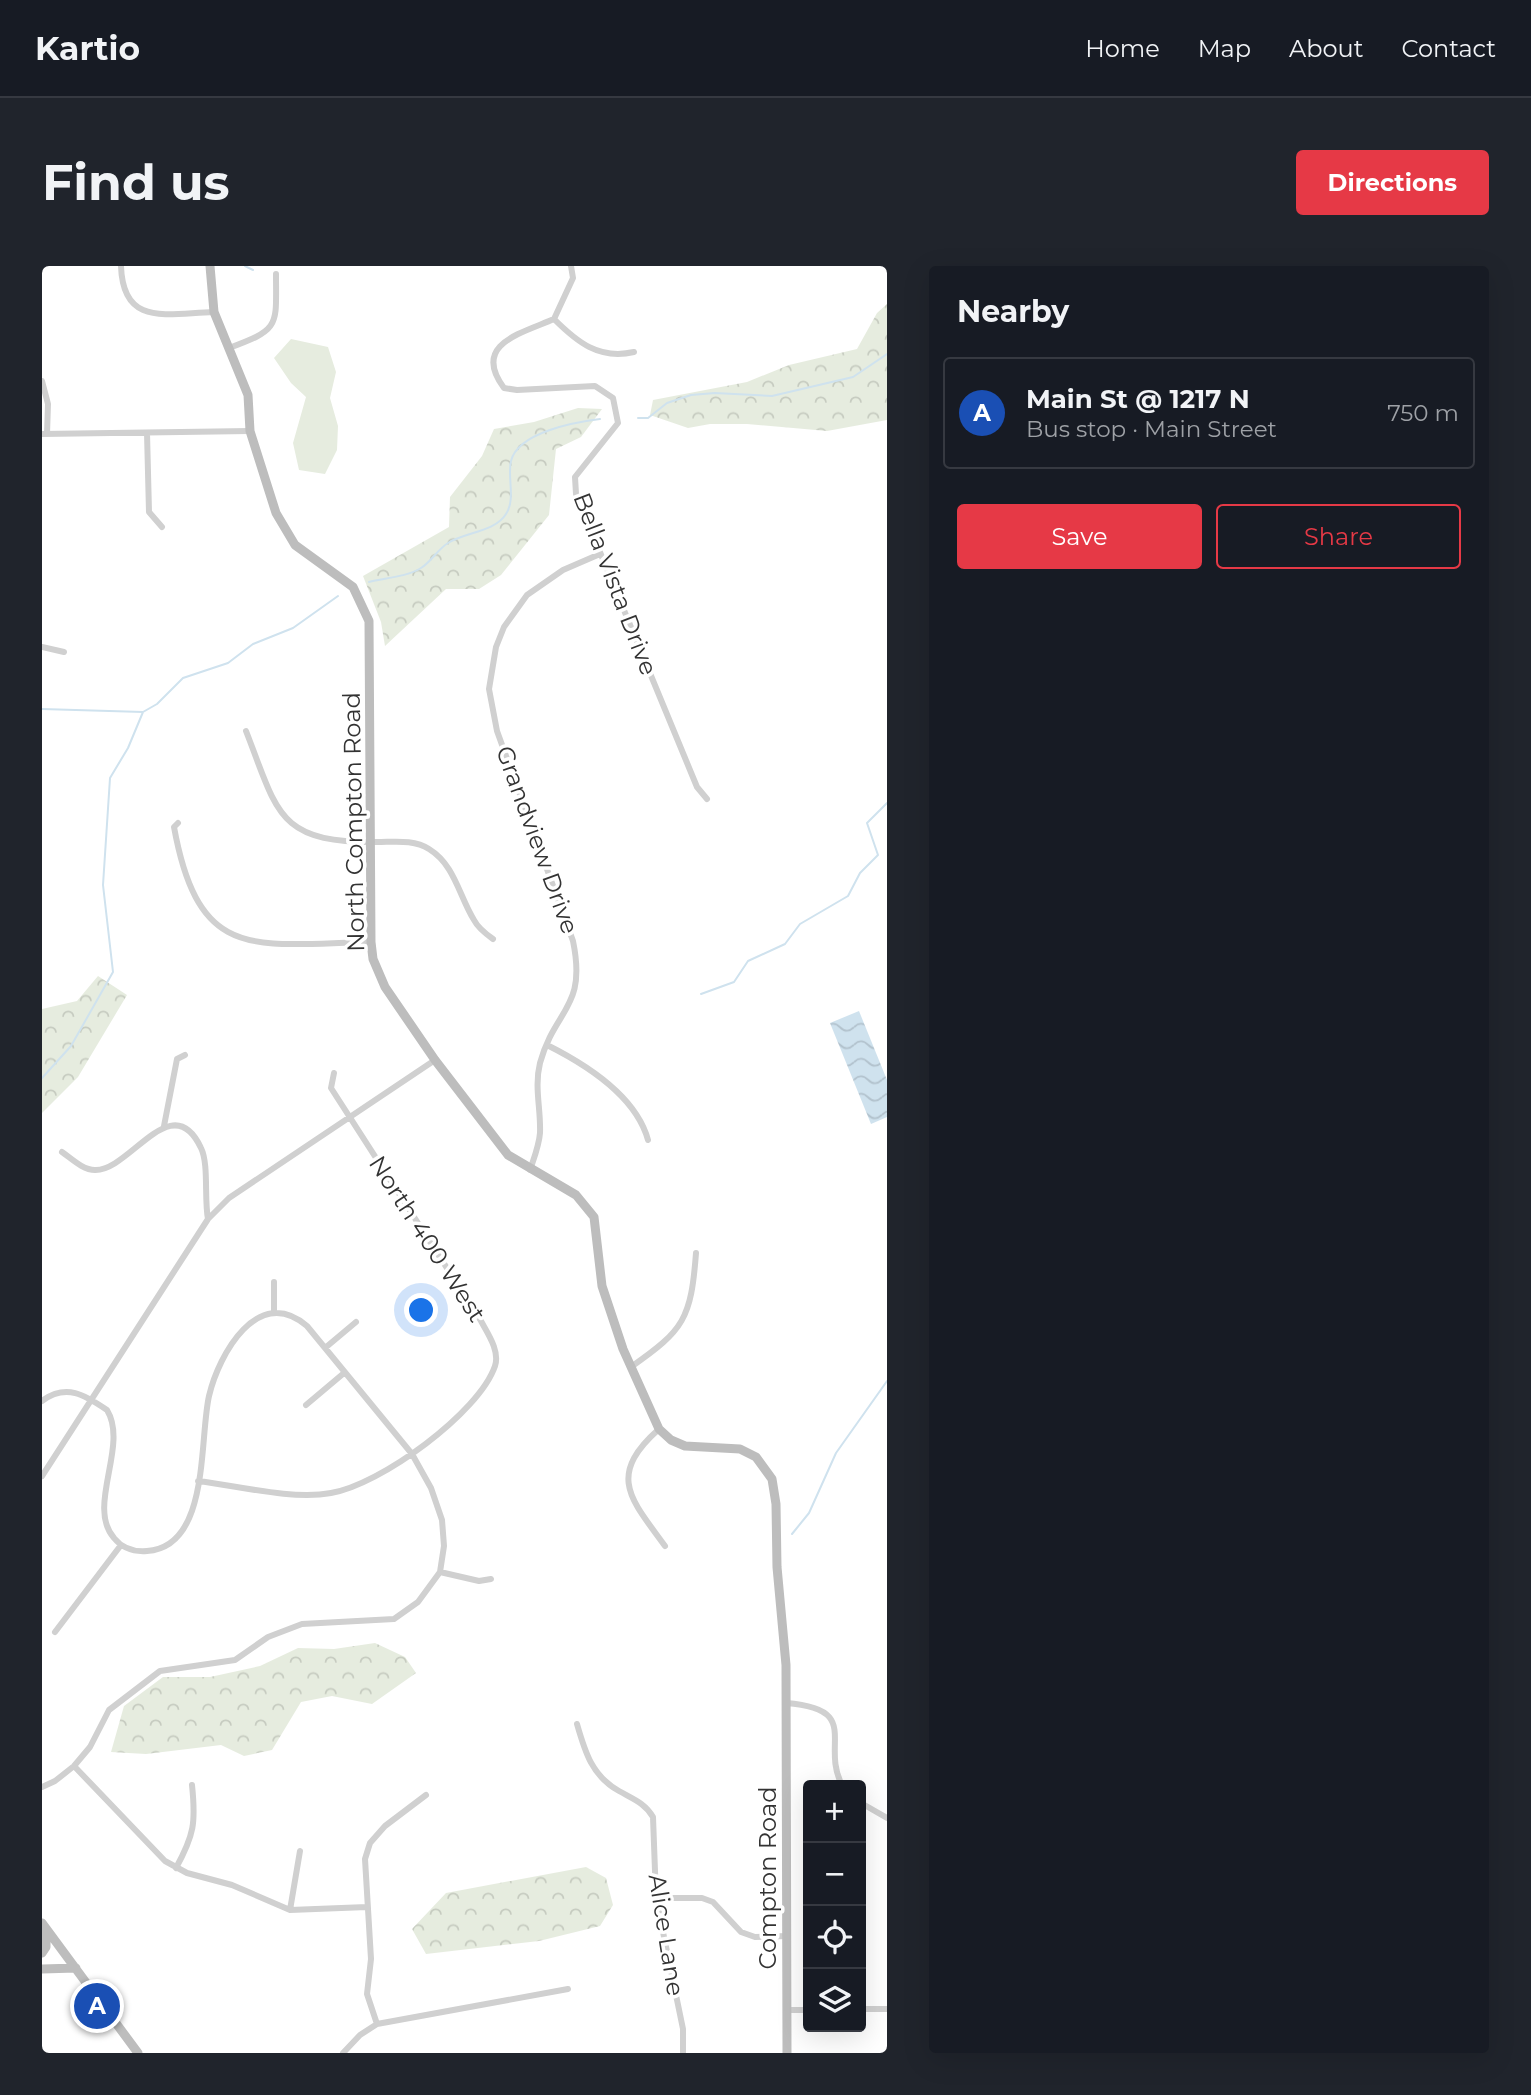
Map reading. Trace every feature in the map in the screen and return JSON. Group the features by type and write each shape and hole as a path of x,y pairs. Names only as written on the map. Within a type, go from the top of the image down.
{"street":[{"path":"121,266 124,294 130,303 140,310 215,312"},
{"name":"North Compton Road","path":"210,266 215,312 248,395 250,431 276,513 295,545 354,587 369,621 373,959 385,987 435,1060 508,1156 576,1195 594,1217 602,1286 631,1367 659,1429"},
{"path":"572,266 573,278 554,318 578,343 617,356 634,352"},
{"path":"229,348 261,337 271,328 276,317 276,274"},
{"name":"Bella Vista Drive","path":"554,318 507,340 497,349 494,374 504,388 517,390 595,386 613,398 618,423 575,477 576,494 696,787 706,799"},
{"path":"42,381 48,404 45,434 250,431"},
{"path":"147,433 149,512 162,527"},
{"name":"Grandview Drive","path":"530,1170 539,1144 536,1086 547,1045 571,1004 578,965 573,941 497,731 489,689 491,668 504,627 527,595 563,570 600,554"},
{"path":"42,647 64,652"},
{"path":"246,732 278,811 293,826 317,837 371,842 406,841 425,846 442,857 475,922 492,939"},
{"path":"178,823 174,827 177,847 195,901 210,920 230,934 256,944 371,943"},
{"path":"547,1045 578,1061 605,1082 643,1123 648,1140"},
{"path":"164,1126 177,1059 185,1055"},
{"path":"42,1476 208,1219 229,1198 435,1060"},
{"name":"North 400 West","path":"334,1073 331,1088 348,1118 492,1341 496,1363 482,1393 412,1454"},
{"path":"62,1152 77,1164 92,1171 111,1168 149,1134 164,1126 182,1127 195,1138 203,1151 204,1199 208,1219"},
{"path":"631,1367 665,1343 679,1327 689,1309 696,1254"},
{"path":"274,1282 274,1311"},
{"path":"42,1401 59,1392 74,1391 107,1410 112,1418 114,1432 105,1510 106,1524 121,1545 137,1551 159,1550 174,1540 196,1501 209,1397 216,1376 247,1325 258,1316 274,1311 300,1320 412,1454 431,1488 442,1520 444,1546 440,1572 418,1602 394,1619 302,1624 268,1637 235,1661 160,1671 109,1710 90,1747 74,1766 42,1787"},
{"path":"326,1348 356,1322"},
{"path":"306,1405 344,1373"},
{"path":"665,1546 636,1506 629,1486 633,1455 659,1429 671,1440 685,1446 740,1449 756,1457 772,1479 776,1504 786,1703 813,1705 825,1712 836,1734 839,1780"},
{"path":"198,1482 310,1495 330,1493 354,1488 379,1476 412,1454"},
{"path":"55,1632 121,1545"},
{"path":"440,1572 479,1581 491,1579"},
{"name":"Compton Road","path":"786,1703 787,2053"},
{"name":"Alice Lane","path":"577,1724 585,1755 601,1778 647,1807 653,1817 656,1898 683,2029 683,2053"},
{"path":"74,1766 165,1861 176,1868 232,1885 290,1910 367,1907"},
{"path":"176,1868 192,1838 196,1819 192,1785"},
{"path":"377,2024 367,1994 371,1959 365,1859 370,1843 384,1826 426,1795"},
{"path":"866,1806 887,1818"},
{"path":"290,1910 300,1851"},
{"path":"656,1898 702,1898 713,1902 741,1932 755,1937 788,1937"},
{"path":"42,1953 46,1947 44,1926"},
{"path":"44,1926 138,2053"},
{"path":"42,1969 76,1968"},
{"path":"343,2053 360,2035 377,2024 568,1989"},
{"path":"866,2009 887,2009"},
{"path":"788,2010 803,2010"}],"green space":[{"path":"887,304 887,420 827,431 747,424 710,424 688,428 650,415 653,400 747,382 789,365 857,349 877,313"},
{"path":"291,339 328,347 336,372 330,398 338,426 337,450 325,474 299,470 293,443 306,397 291,383 274,358"},
{"path":"578,408 602,409 581,437 556,449 549,515 501,575 479,589 446,589 385,646 381,622 363,576 449,527 450,497 482,456 494,429 534,422"},
{"path":"98,976 127,995 78,1077 42,1113 42,1009 77,1001"},
{"path":"375,1643 405,1657 416,1673 372,1704 332,1696 301,1702 272,1750 244,1756 221,1745 146,1754 111,1752 124,1706 163,1677 210,1677 260,1666 298,1648 334,1649"},
{"path":"586,1867 606,1878 613,1905 600,1926 539,1941 426,1954 412,1929 446,1893"}],"water":[{"path":"859,1011 887,1080 887,1117 871,1124 830,1023"}],"waterway":[{"path":"245,266 253,270"},
{"path":"638,418 648,418 667,403 691,395 715,393 772,396 853,377 887,354"},
{"path":"369,582 415,571 448,543 495,525 509,508 510,467 516,451 524,443 549,430 600,419"},
{"path":"42,709 143,712 157,704 183,678 228,663 253,644 293,628 338,596"},
{"path":"42,1078 71,1046 113,972 103,885 110,778 128,748 143,712"},
{"path":"701,994 734,982 748,961 785,944 800,924 848,896 860,873 878,855 867,823 887,803"},
{"path":"792,1534 809,1513 836,1453 887,1381"}],"place":[{"name":"Main St @ 1217 N","path":"97,2006"}]}
